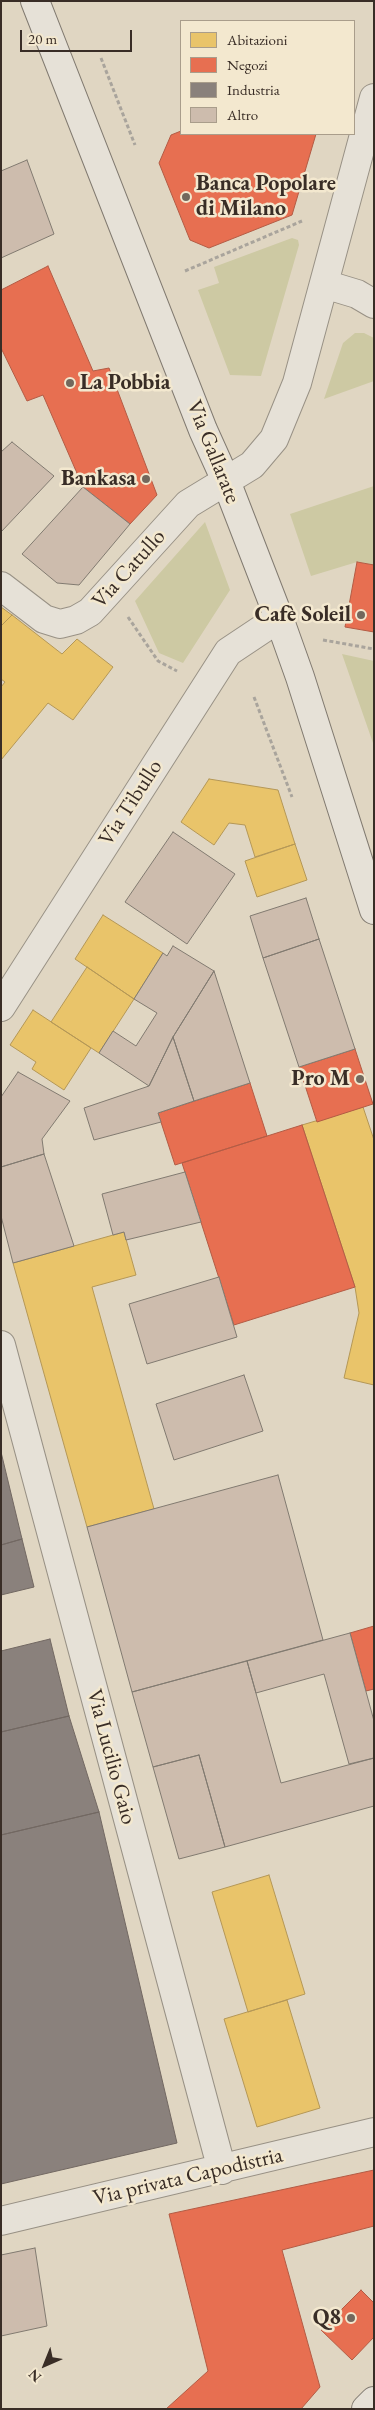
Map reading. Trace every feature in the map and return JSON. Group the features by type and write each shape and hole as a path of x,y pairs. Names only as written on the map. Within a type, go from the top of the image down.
{"street":[{"name":"Via Gallarate","path":"35,1 203,430 226,481 279,618 303,686 374,910"},
{"name":"Via Catullo","path":"1,586 44,619 60,624 76,620 90,612 188,504 252,465 274,439 297,383 374,98"},
{"path":"324,284 357,294 374,304"},
{"name":"Via Tibullo","path":"1,1007 228,652 279,618"},
{"name":"Via Lucilio Gaio","path":"1,1345 222,2170"},
{"name":"Via privata Capodistria","path":"1,2221 222,2170 374,2132"},
{"path":"366,2409 374,2401"}],"path":[{"path":"101,58 135,145"},
{"path":"184,271 302,221"},
{"path":"108,593 126,613 158,661 206,686"},
{"path":"322,640 374,649"},
{"path":"254,697 292,797"}],"shaded area":[{"path":"292,238 298,240 299,245 261,376 230,375 198,290 219,283 214,267"},
{"path":"355,333 364,333 374,338 374,381 324,399 343,343"},
{"path":"374,486 374,565 357,562 311,576 290,514"},
{"path":"205,522 230,590 183,663 159,653 135,601"},
{"path":"342,654 374,661 374,743 373,743"}],"building: Abitazioni":[{"path":"1,607 12,615 1,626"},
{"path":"12,615 62,654 77,639 113,667 73,720 48,703 1,760 1,687 5,682 1,679 1,626"},
{"path":"209,779 278,790 295,844 255,857 245,825 229,823 214,845 181,822"},
{"path":"295,844 307,880 257,897 245,861"},
{"path":"103,915 163,953 134,999 75,959"},
{"path":"87,967 134,999 99,1053 51,1022"},
{"path":"33,1010 91,1048 64,1090 32,1069 36,1062 10,1045"},
{"path":"363,1107 374,1140 374,1385 344,1378 359,1313 355,1287 302,1125"},
{"path":"124,1232 136,1275 92,1287 154,1509 87,1527 13,1263"},
{"path":"269,1875 305,1994 248,2012 212,1892"},
{"path":"287,2000 320,2108 257,2127 224,2019"}],"building: Negozi":[{"path":"180,131 180,135 316,135 292,215 209,248 190,240 159,163 171,135"},
{"path":"48,266 93,371 109,368 157,495 130,524 83,487 43,395 27,401 1,348 1,290"},
{"path":"357,562 374,565 374,632 345,627"},
{"path":"355,1049 373,1104 317,1122 299,1067"},
{"path":"250,1083 267,1136 175,1165 158,1113"},
{"path":"302,1125 355,1287 234,1325 182,1163"},
{"path":"374,1626 374,1689 366,1691 350,1633"},
{"path":"374,2170 374,2226 282,2250 320,2387 301,2409 166,2409 208,2371 169,2214"},
{"path":"361,2290 374,2303 374,2337 352,2360 321,2330"}],"building: Industria":[{"path":"1,1452 22,1539 1,1545"},
{"path":"22,1539 34,1587 1,1595 1,1545"},
{"path":"50,1639 69,1716 1,1732 1,1651"},
{"path":"69,1716 99,1812 1,1835 1,1732"},
{"path":"99,1812 177,2143 1,2184 1,1835"}],"building: Altro":[{"path":"27,160 54,234 1,258 1,171"},
{"path":"12,442 54,476 1,532 1,452"},
{"path":"83,487 130,524 79,585 57,583 22,554"},
{"path":"173,832 235,874 187,944 125,902"},
{"path":"306,898 319,939 263,958 250,916"},
{"path":"319,939 355,1049 299,1067 263,958"},
{"path":"173,946 214,971 173,1037 149,1086 99,1053 113,1031 136,1046 157,1013 134,999 163,953 167,956"},
{"path":"214,971 250,1083 194,1101 173,1037"},
{"path":"173,1037 194,1101 158,1113 161,1122 94,1140 84,1108 149,1086"},
{"path":"18,1072 70,1101 42,1139 44,1154 1,1167 1,1097"},
{"path":"44,1154 74,1246 13,1263 1,1216 1,1167"},
{"path":"185,1172 201,1222 126,1240 124,1232 113,1235 102,1194"},
{"path":"219,1277 237,1337 147,1364 129,1304"},
{"path":"244,1375 263,1431 174,1460 156,1404"},
{"path":"278,1475 323,1640 132,1692 87,1527"},
{"path":"350,1633 374,1721 374,1758 349,1764 324,1674 256,1693 247,1661"},
{"path":"247,1661 281,1783 374,1758 374,1806 225,1847 199,1755 153,1767 132,1692"},
{"path":"199,1755 225,1847 179,1859 153,1767"},
{"path":"35,2248 47,2326 1,2336 1,2255"}],"place":[{"name":"Banca Popolare di Milano","path":"186,197"},
{"name":"La Pobbia","path":"70,383"},
{"name":"Bankasa","path":"146,479"},
{"name":"Cafè Soleil","path":"361,615"},
{"name":"Pro M","path":"360,1079"},
{"name":"Q8","path":"351,2318"}]}
